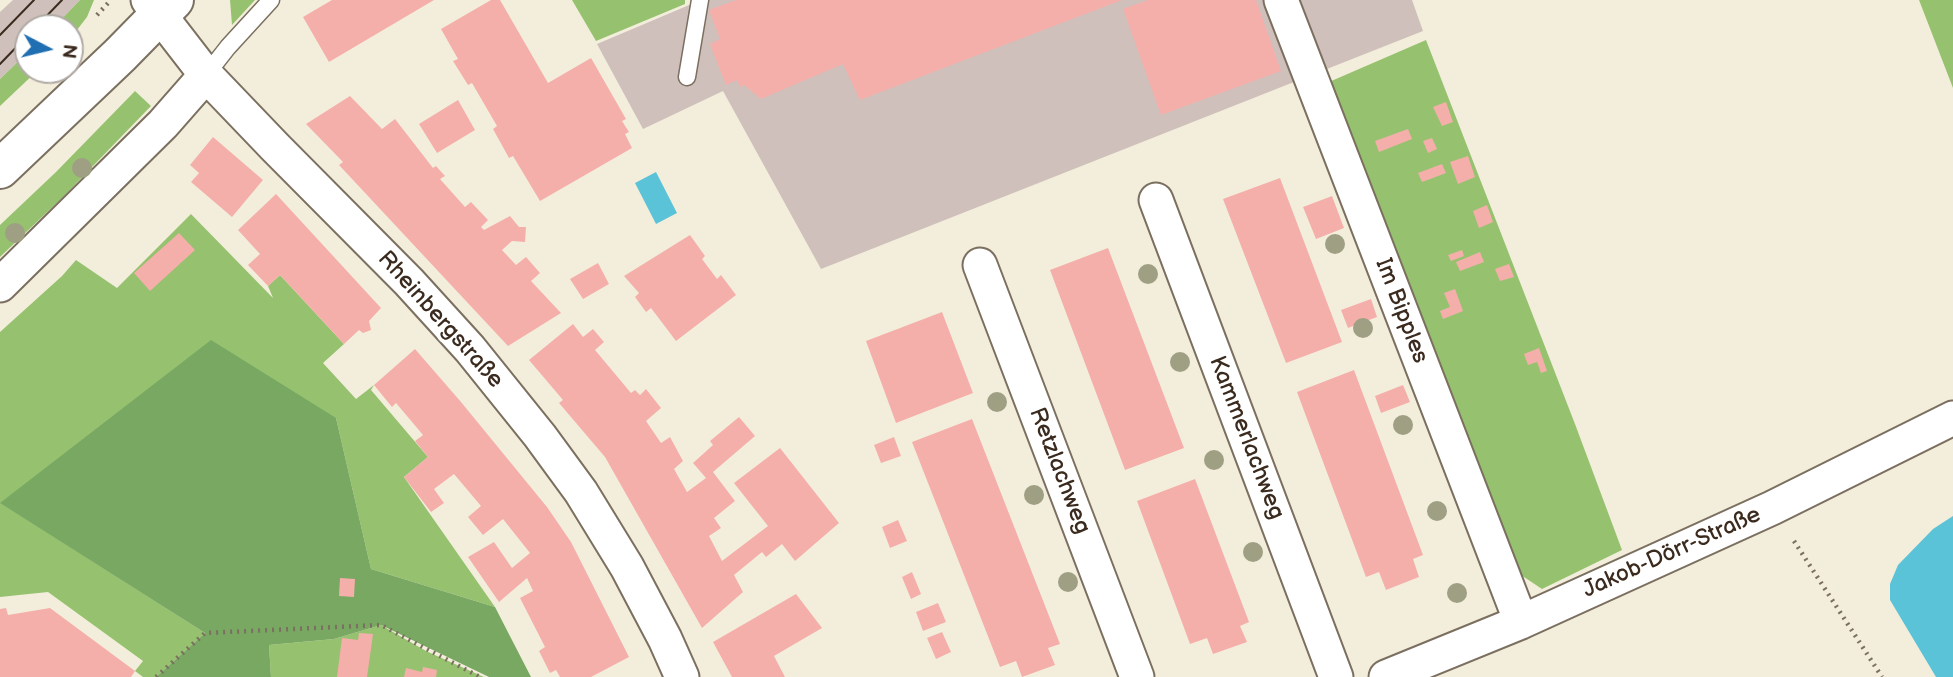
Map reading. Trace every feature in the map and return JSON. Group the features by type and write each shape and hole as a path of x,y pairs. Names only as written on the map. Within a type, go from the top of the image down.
{"main road":[{"path":"0,169 120,55 161,4"}],"street":[{"name":"Im Bipples","path":"1281,0 1521,622"},
{"name":"Rheinbergstraße","path":"161,4 182,45 206,75 409,282 470,349 540,436 581,492 627,567 666,639 682,677"},
{"path":"0,285 163,124 206,75"},
{"name":"Kammerlachweg","path":"1156,200 1336,677"},
{"name":"Retzlachweg","path":"980,265 1137,677"},
{"name":"Jakob-Dörr-Straße","path":"1386,677 1521,622 1772,508 1953,418"}],"lane":[{"path":"206,75 271,0"},
{"path":"687,77 700,0"}],"path":[{"path":"1772,508 1882,677"},
{"path":"156,677 205,633 381,625 480,677"}],"shaded area":[{"path":"13,0 80,0 66,14 14,14 14,66 0,79 0,12"},
{"path":"701,0 1412,0 1423,31 821,269 723,91 643,129 597,44"}],"green space":[{"path":"80,0 94,0 84,21 84,14 66,14"},
{"path":"230,0 255,0 232,25"},
{"path":"572,0 685,0 685,4 596,41"},
{"path":"1919,0 1953,0 1953,88"},
{"path":"1426,40 1622,550 1542,589 1515,571 1329,82"},
{"path":"14,66 14,84 23,84 0,106 0,79"},
{"path":"135,91 151,106 63,197 0,257 0,225"},
{"path":"191,214 273,298 268,286 280,275 344,344 323,363 356,399 374,385 371,390 428,457 404,477 495,607 371,569 336,418 1,503 205,633 156,677 143,677 135,671 143,661 48,592 0,597 0,332 76,260 117,288"},
{"path":"211,340 336,418 371,569 495,607 531,677 489,677 381,625 334,639 269,645 271,677 156,677 205,633 0,503"},
{"path":"381,625 426,651 484,677 271,677 269,645 334,639"}],"water":[{"path":"656,172 677,213 656,224 635,183"},
{"path":"1953,516 1953,677 1936,677 1890,600 1890,584 1898,565 1933,529"}],"building":[{"path":"332,0 434,0 329,62 303,17"},
{"path":"491,0 500,0 548,83 591,58 626,119 622,121 629,132 625,134 632,148 540,201 513,156 509,158 493,129 497,126 472,83 468,85 453,61 458,59 441,29"},
{"path":"736,0 1122,0 860,100 843,64 761,99 744,85 740,87 737,80 726,85 710,44 720,39 709,10"},
{"path":"1148,0 1256,0 1281,71 1161,115 1123,9"},
{"path":"350,96 382,129 395,119 433,168 436,166 445,176 440,179 465,207 471,202 488,220 481,227 484,230 510,216 519,227 526,227 525,242 512,241 502,250 516,265 526,257 540,273 531,281 561,313 508,346 339,165 343,162 306,124"},
{"path":"458,100 475,130 437,153 419,124"},
{"path":"1446,102 1453,122 1442,126 1433,107"},
{"path":"1408,129 1412,139 1379,152 1375,141"},
{"path":"213,137 263,180 232,217 191,182 199,173 190,165"},
{"path":"1432,138 1437,149 1428,153 1423,141"},
{"path":"1468,156 1475,177 1458,184 1450,162"},
{"path":"1442,164 1446,173 1422,182 1418,173"},
{"path":"1280,178 1342,342 1286,363 1223,199"},
{"path":"276,194 381,308 369,321 371,330 363,333 359,330 344,344 280,275 268,286 248,265 260,254 238,230"},
{"path":"1332,196 1344,228 1316,239 1303,207"},
{"path":"1487,205 1493,222 1479,228 1473,211"},
{"path":"179,233 195,250 150,291 134,273"},
{"path":"690,235 705,256 702,259 717,279 721,275 736,295 676,341 651,308 646,312 635,297 639,293 624,276"},
{"path":"1108,248 1184,448 1125,470 1050,270"},
{"path":"1462,250 1464,256 1451,261 1448,255"},
{"path":"1480,252 1484,262 1460,271 1456,262"},
{"path":"598,263 609,284 583,299 570,279"},
{"path":"1509,264 1514,277 1500,281 1495,269"},
{"path":"1455,289 1463,311 1443,319 1440,311 1450,307 1444,293"},
{"path":"1371,299 1377,317 1348,328 1341,310"},
{"path":"942,312 973,393 896,423 866,341"},
{"path":"573,324 583,337 593,329 604,342 595,350 631,393 635,390 640,395 646,389 661,408 646,421 661,443 670,437 683,461 674,469 687,492 706,478 693,463 713,445 710,441 739,417 755,436 713,472 735,501 714,518 721,528 709,536 722,561 768,526 734,483 780,448 839,523 795,561 782,544 766,557 762,552 734,575 743,592 702,628 605,457 559,403 563,400 529,360"},
{"path":"1539,348 1547,371 1541,373 1537,362 1528,365 1524,354"},
{"path":"415,349 547,507 571,542 629,657 591,677 560,677 556,670 550,673 539,651 545,647 520,598 533,591 527,578 499,602 468,557 494,542 512,568 530,553 503,519 483,535 468,517 481,506 454,474 434,489 444,503 431,512 404,477 428,457 415,441 423,435 396,403 392,407 374,385"},
{"path":"1354,370 1423,555 1413,559 1419,577 1386,590 1379,572 1366,577 1297,392"},
{"path":"1403,385 1410,402 1381,413 1375,396"},
{"path":"972,419 1060,644 1048,648 1055,665 1022,677 1016,661 1000,667 912,442"},
{"path":"894,437 901,456 881,463 874,445"},
{"path":"1195,479 1249,622 1240,626 1247,642 1213,654 1207,638 1190,644 1137,501"},
{"path":"898,520 907,541 890,548 882,527"},
{"path":"912,572 921,594 911,599 902,577"},
{"path":"340,578 355,579 354,597 339,596"},
{"path":"796,594 822,628 774,656 785,677 732,677 713,642"},
{"path":"938,603 946,622 923,631 916,612"},
{"path":"6,608 8,615 50,608 135,671 131,677 0,677 0,609"},
{"path":"942,632 951,652 936,659 927,638"},
{"path":"359,633 373,634 367,677 337,677 342,638 358,640"},
{"path":"423,667 437,670 436,677 404,677 406,668 422,672"}],"tram line":[{"path":"0,35 34,0"},
{"path":"48,14 62,0"},
{"path":"0,64 14,50"}]}
